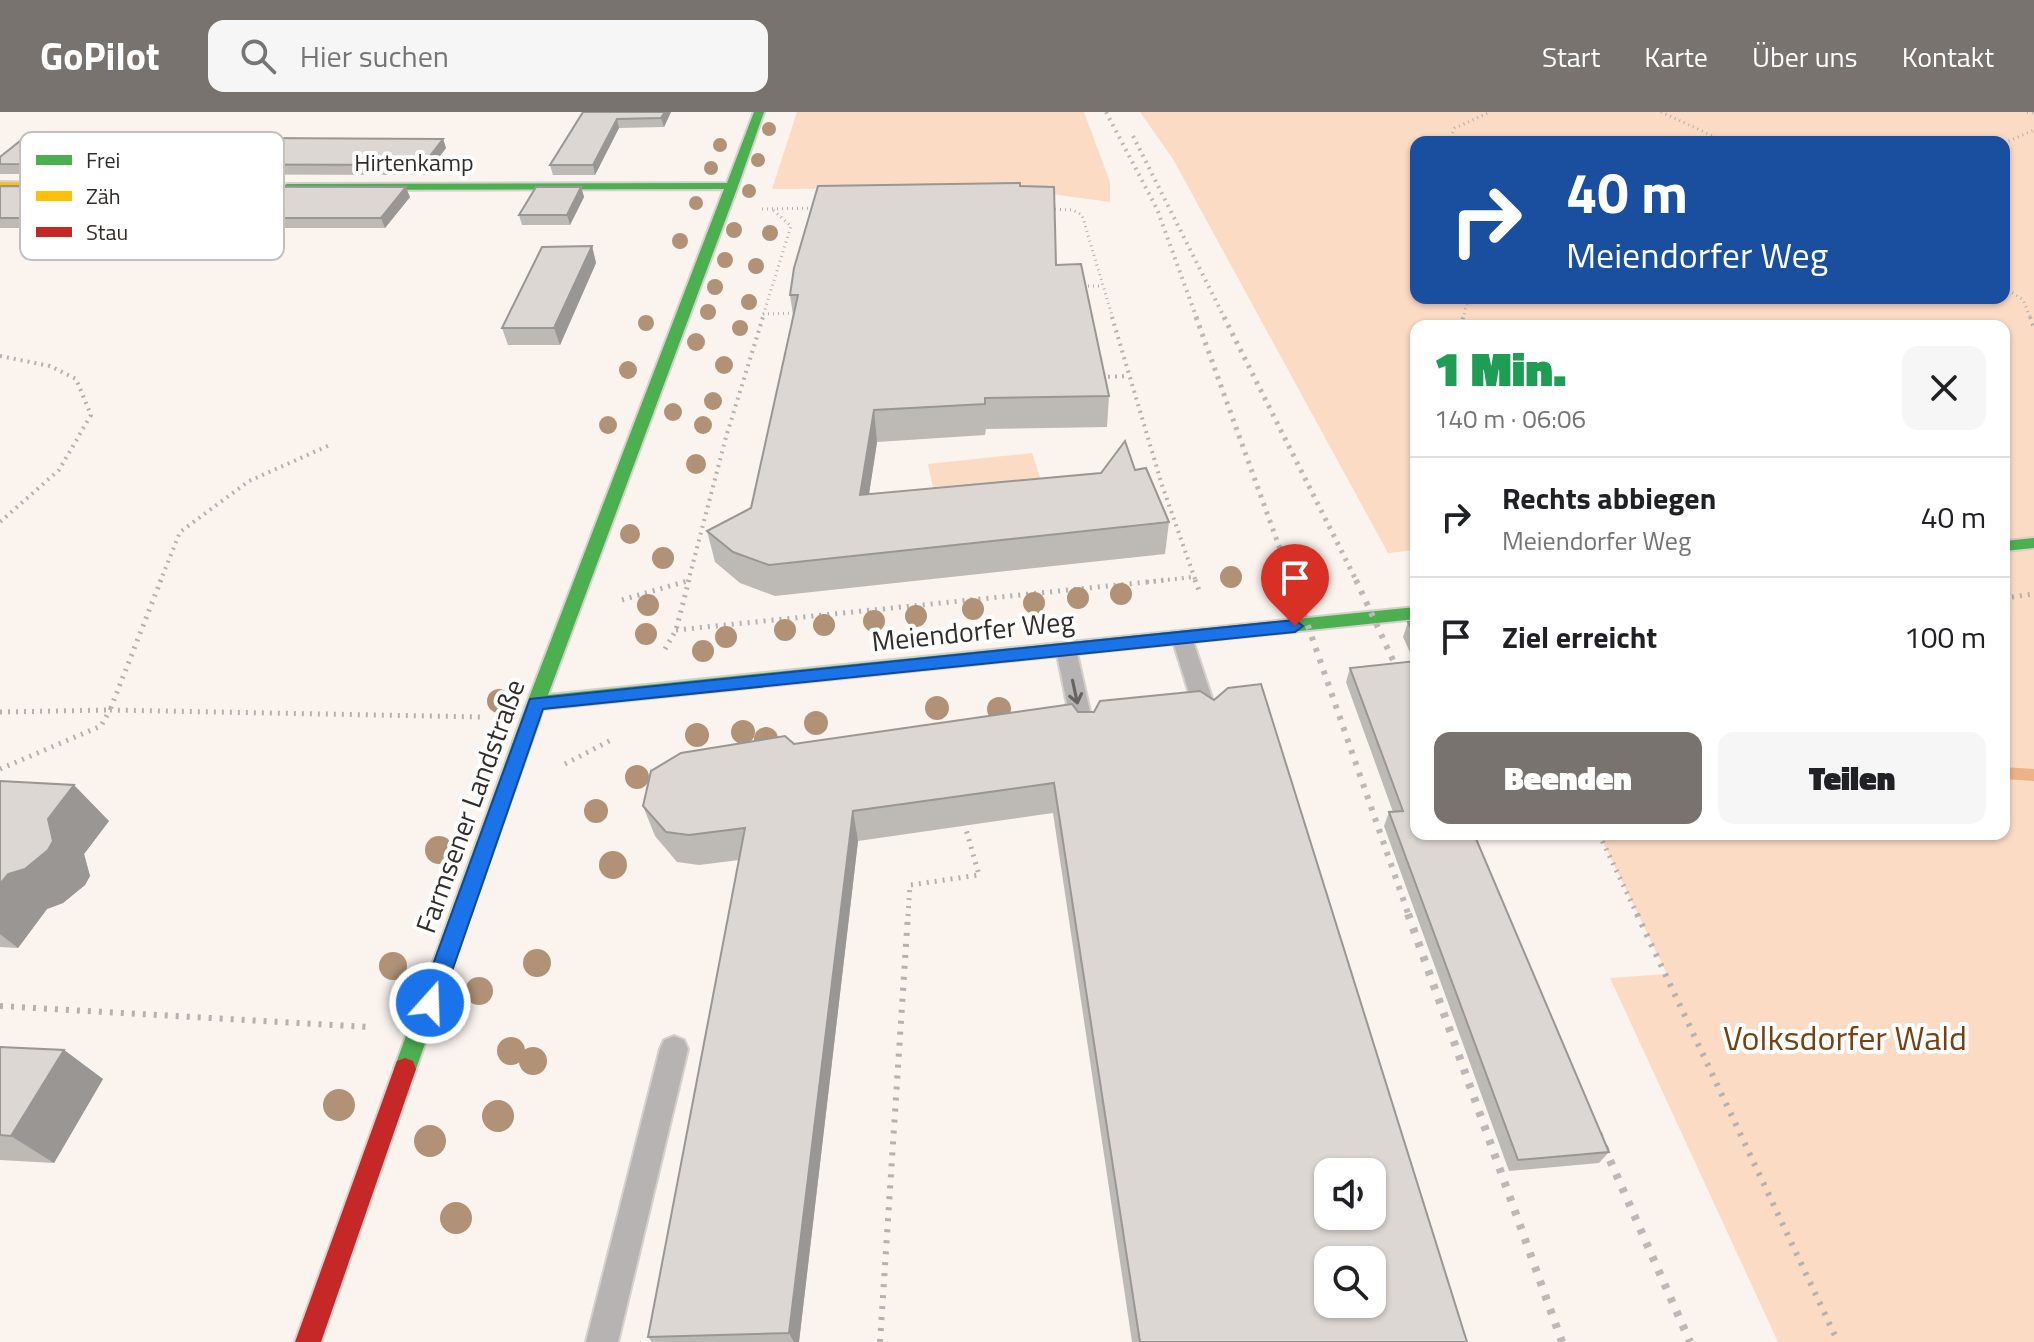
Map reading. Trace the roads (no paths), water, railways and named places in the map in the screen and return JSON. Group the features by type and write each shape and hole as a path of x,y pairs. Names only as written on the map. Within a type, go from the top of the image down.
{"main road":[{"name":"Farmsener Landstraße","path":"308,1342 514,766 759,112"},
{"path":"0,185 20,185"},
{"name":"Hirtenkamp","path":"284,187 733,186"},
{"path":"2010,545 2034,543"},
{"name":"Meiendorfer Weg","path":"534,712 639,694 1410,614"}],"lane":[{"path":"1182,638 1208,720"},
{"path":"1066,649 1084,734"},
{"path":"602,1342 674,1049"}],"waterway":[{"path":"2010,773 2034,775"}],"railway":[{"path":"1106,112 1157,209 1197,319"},
{"path":"1133,136 1225,319"},
{"path":"1196,317 1292,582"},
{"path":"1224,317 1356,580"},
{"path":"1292,580 1409,916"},
{"path":"1356,580 1410,697"},
{"path":"1408,914 1562,1342"},
{"path":"1598,1133 1690,1342"}],"park label":[{"name":"Volksdorfer Wald","path":"1845,1038"}]}
